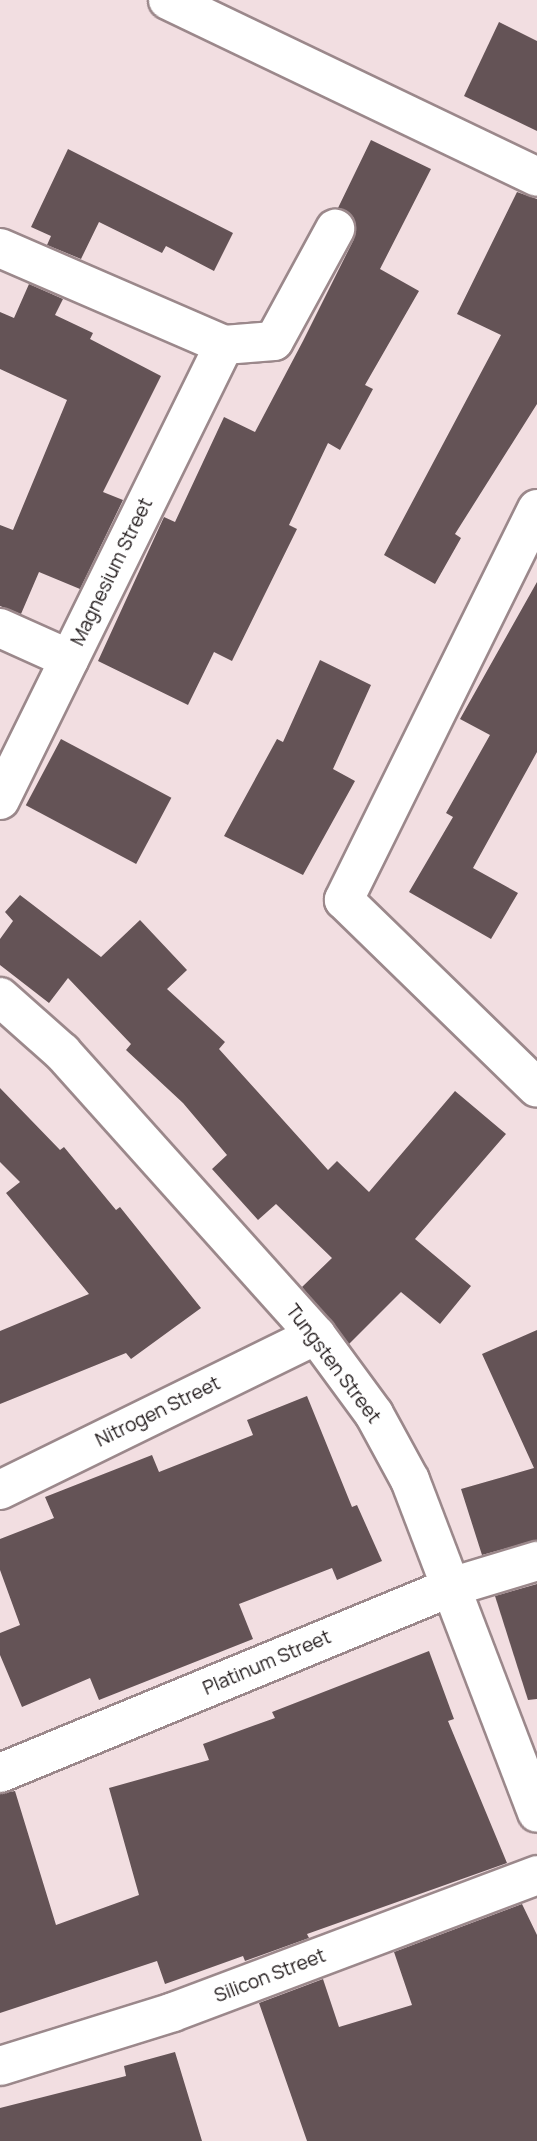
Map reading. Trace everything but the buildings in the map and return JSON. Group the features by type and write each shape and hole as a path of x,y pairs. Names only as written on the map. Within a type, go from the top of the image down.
{"street":[{"path":"168,0 537,177"},
{"path":"0,248 224,345 274,341 335,229"},
{"name":"Magnesium Street","path":"0,800 224,345"},
{"path":"537,509 344,900 537,1088"},
{"path":"0,628 69,659"},
{"name":"Tungsten Street","path":"0,997 62,1052 317,1335 374,1414 410,1480 537,1813"},
{"name":"Nitrogen Street","path":"0,1490 317,1335"},
{"name":"Platinum Street","path":"0,1773 451,1587 537,1561"},
{"name":"Silicon Street","path":"0,2066 173,2012 537,1875"}]}
